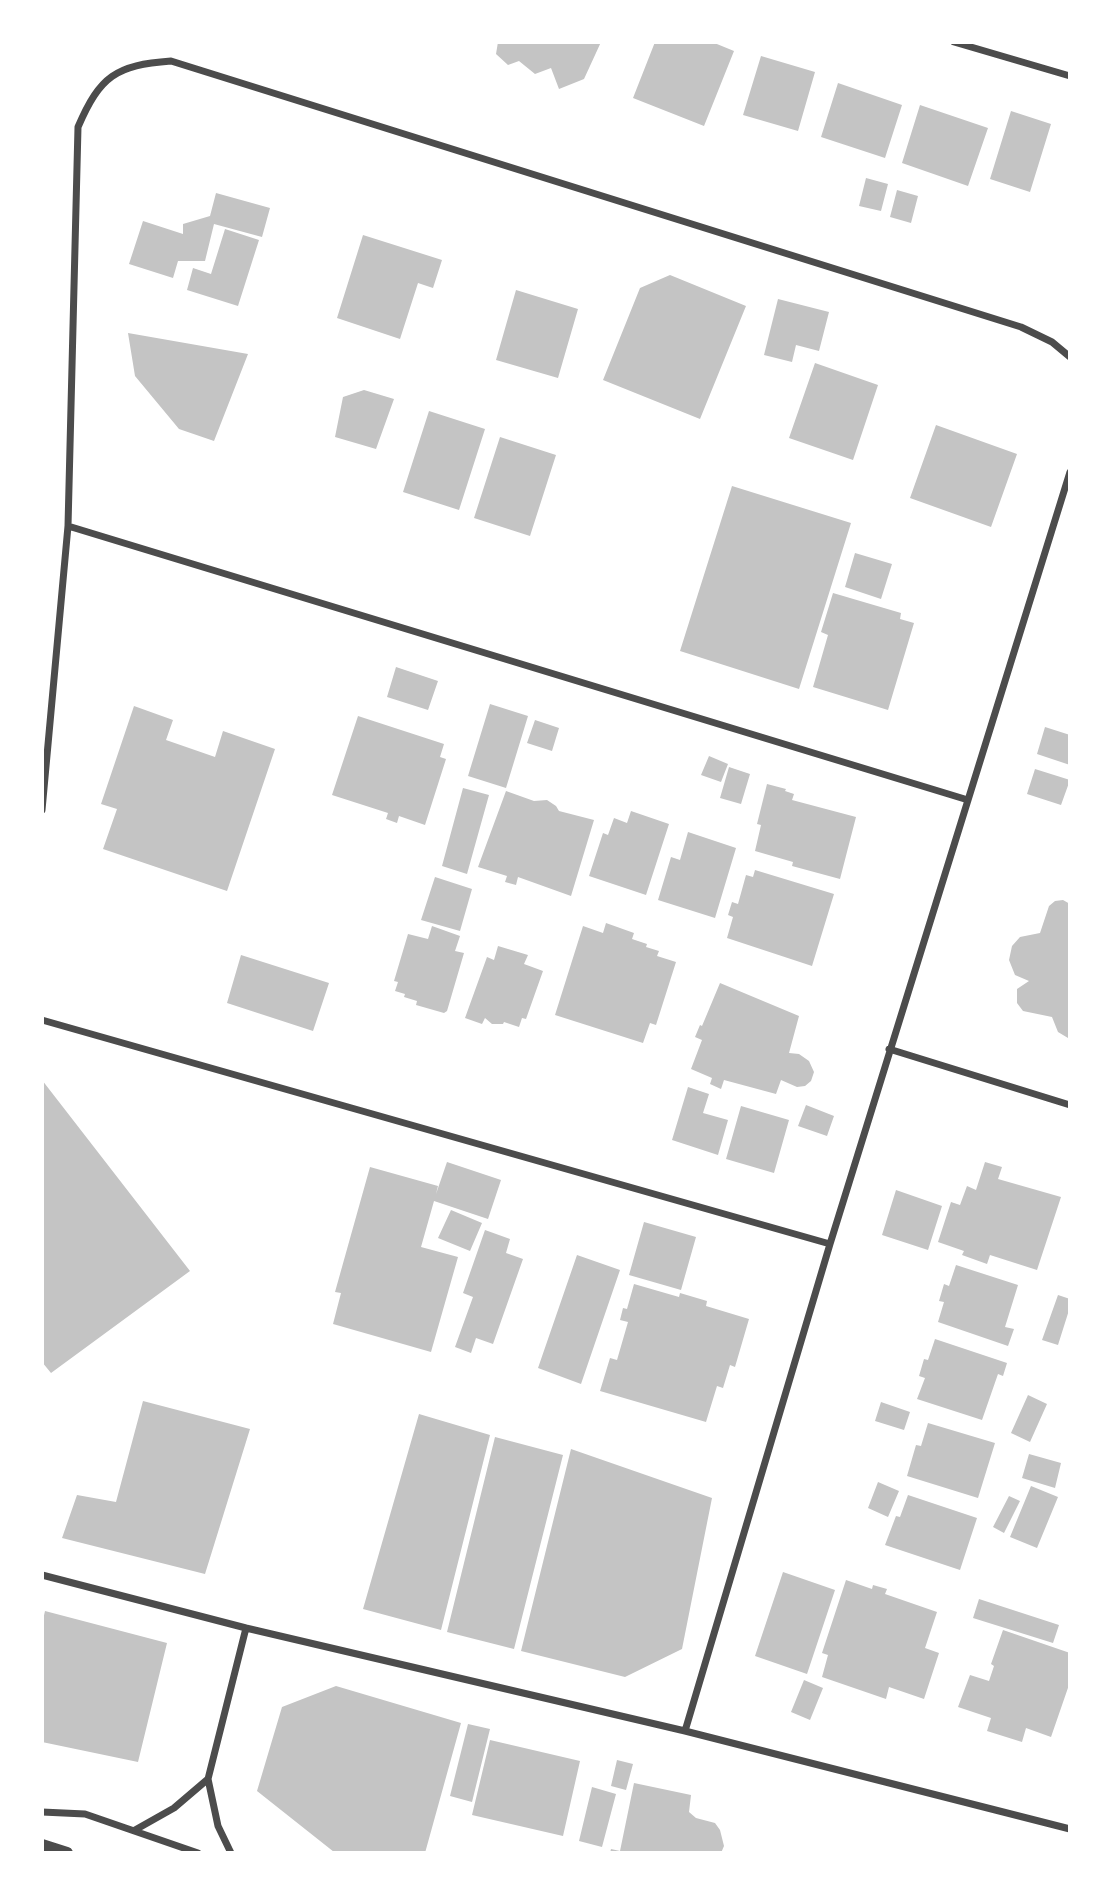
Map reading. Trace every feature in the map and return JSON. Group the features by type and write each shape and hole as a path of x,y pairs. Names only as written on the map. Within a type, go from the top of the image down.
{"street":[{"path":"959,43 1070,76"},
{"path":"42,810 68,527 78,127 90,98 109,77 138,64 171,61 1021,327 1052,342 1070,358"},
{"path":"685,1731 889,1049 1070,472"},
{"path":"68,527 968,800"},
{"path":"42,1020 830,1244"},
{"path":"889,1049 1070,1104"},
{"path":"42,1575 246,1628 685,1731 1070,1829"},
{"path":"231,1853 218,1826 208,1779 246,1628"},
{"path":"135,1830 174,1808 208,1779"},
{"path":"42,1812 85,1814 198,1853"},
{"path":"42,1845 67,1853"}],"building":[{"path":"498,42 601,42 584,79 559,89 551,68 535,74 519,61 508,65 496,54"},
{"path":"655,42 712,42 734,51 704,126 633,98"},
{"path":"761,56 815,72 798,131 743,115"},
{"path":"838,83 902,105 885,158 821,137"},
{"path":"920,105 988,128 968,186 902,163"},
{"path":"1011,111 1051,124 1030,192 990,179"},
{"path":"866,178 888,184 881,211 859,206"},
{"path":"897,190 918,196 911,223 890,217"},
{"path":"216,193 270,208 262,237 214,224 205,261 178,261 173,278 129,264 143,221 183,234 183,224 210,216"},
{"path":"225,229 259,240 238,306 187,290 193,268 211,274"},
{"path":"363,235 442,260 433,288 418,283 400,339 337,318"},
{"path":"670,275 746,306 700,419 603,380 640,288"},
{"path":"516,290 578,309 558,378 496,360"},
{"path":"778,299 829,312 819,351 796,345 792,362 764,355"},
{"path":"128,333 248,354 214,441 179,429 135,376"},
{"path":"815,363 878,385 853,460 789,438"},
{"path":"364,390 394,399 376,449 335,437 343,397"},
{"path":"429,411 485,429 459,510 403,492"},
{"path":"936,425 1017,454 991,527 910,498"},
{"path":"500,437 556,455 530,536 474,518"},
{"path":"732,486 851,523 799,689 680,651"},
{"path":"855,553 892,564 881,599 845,587"},
{"path":"833,593 901,613 900,619 914,623 888,710 813,687 828,635 821,632"},
{"path":"396,667 438,681 428,710 387,697"},
{"path":"490,704 528,716 506,788 468,776"},
{"path":"134,706 173,720 166,740 215,757 223,731 275,749 227,891 103,849 117,809 101,804"},
{"path":"358,716 444,744 440,757 446,759 425,825 399,816 397,823 386,819 388,813 332,795"},
{"path":"535,720 559,728 552,751 527,743"},
{"path":"1045,727 1070,735 1070,765 1037,754"},
{"path":"709,756 728,764 721,782 701,775"},
{"path":"729,767 750,774 741,804 720,798"},
{"path":"1035,769 1070,780 1061,805 1027,794"},
{"path":"767,784 794,794 792,800 856,817 840,879 792,866 793,862 755,851 761,825 757,824"},
{"path":"463,788 489,795 467,874 442,866"},
{"path":"506,791 534,801 547,800 559,811 594,820 571,896 518,877 516,885 505,882 507,876 478,867"},
{"path":"631,811 669,824 646,895 589,876 603,833 608,835 614,818 627,823"},
{"path":"688,832 736,848 715,918 658,900 671,857 680,860"},
{"path":"755,870 834,894 812,966 727,938 733,917 728,915 732,902 738,904 746,875 753,877"},
{"path":"435,877 472,889 460,931 421,920"},
{"path":"1063,900 1070,904 1070,1038 1058,1032 1052,1017 1023,1011 1017,1003 1017,989 1029,981 1015,975 1009,960 1012,946 1020,937 1040,933 1049,906 1055,901"},
{"path":"606,923 634,933 632,939 659,951 657,956 676,962 656,1025 650,1023 643,1043 555,1015 583,926 603,933"},
{"path":"432,926 460,936 455,951 464,953 447,1011 444,1013 416,1005 417,1001 395,991 398,982 394,981 408,934 428,939"},
{"path":"498,946 528,955 524,964 543,971 526,1019 522,1018 519,1027 504,1022 492,1024 485,1018 482,1024 465,1018 487,957 494,960"},
{"path":"241,955 329,983 313,1031 227,1003"},
{"path":"720,983 799,1016 789,1053 799,1054 809,1061 814,1072 811,1081 805,1086 797,1087 781,1080 776,1094 724,1080 721,1089 710,1084 712,1078 691,1069 702,1040 695,1037"},
{"path":"42,1080 190,1271 51,1373 42,1362"},
{"path":"688,1087 709,1094 703,1113 728,1120 718,1155 672,1140"},
{"path":"806,1105 834,1116 827,1136 798,1126"},
{"path":"741,1106 789,1120 774,1173 726,1159"},
{"path":"447,1162 501,1180 488,1219 434,1201 421,1247 458,1257 431,1352 333,1324 341,1293 335,1292 370,1167 438,1186 436,1194"},
{"path":"985,1162 1002,1167 998,1179 1061,1197 1037,1270 990,1255 987,1264 962,1255 964,1251 938,1242 951,1202 960,1205 967,1186 976,1190"},
{"path":"896,1190 942,1206 928,1250 882,1235"},
{"path":"451,1210 482,1223 470,1251 438,1238"},
{"path":"644,1222 696,1237 681,1290 629,1275"},
{"path":"485,1230 510,1239 506,1253 523,1259 493,1344 476,1338 471,1353 455,1347 473,1297 463,1293"},
{"path":"577,1255 620,1270 581,1384 538,1368"},
{"path":"956,1265 1018,1285 1005,1327 1014,1329 1008,1346 938,1322 944,1302 939,1301 944,1284 949,1286"},
{"path":"634,1284 679,1297 680,1293 707,1301 706,1306 749,1319 735,1367 730,1365 723,1388 717,1386 706,1422 600,1391 610,1358 617,1360 628,1322 620,1320 623,1308 627,1309"},
{"path":"1058,1295 1070,1299 1070,1307 1058,1345 1042,1340"},
{"path":"935,1339 1007,1363 1003,1376 998,1374 982,1420 917,1399 925,1378 919,1376 924,1359 928,1360"},
{"path":"1028,1395 1047,1404 1030,1442 1011,1433"},
{"path":"143,1401 250,1429 205,1574 62,1538 77,1495 116,1502"},
{"path":"881,1402 910,1412 904,1430 875,1421"},
{"path":"419,1414 490,1435 441,1630 363,1609"},
{"path":"928,1423 995,1443 978,1498 907,1476 916,1445 921,1446"},
{"path":"495,1437 563,1455 514,1649 447,1632"},
{"path":"571,1449 712,1498 682,1649 625,1677 521,1651"},
{"path":"1029,1454 1061,1463 1055,1488 1022,1478"},
{"path":"878,1482 899,1491 888,1517 868,1508"},
{"path":"1031,1486 1058,1497 1037,1548 1010,1537"},
{"path":"908,1495 977,1518 960,1570 885,1545 896,1516 900,1517"},
{"path":"1009,1496 1020,1501 1004,1533 993,1527"},
{"path":"783,1572 835,1590 807,1674 755,1656"},
{"path":"846,1580 872,1589 873,1585 887,1589 885,1594 937,1612 925,1648 939,1653 924,1699 889,1687 886,1699 822,1677 828,1655 822,1653"},
{"path":"979,1599 1059,1625 1053,1643 973,1618"},
{"path":"45,1611 167,1643 138,1762 42,1742 42,1624"},
{"path":"1003,1630 1070,1653 1070,1682 1051,1737 1026,1728 1022,1742 987,1731 991,1718 958,1707 970,1675 989,1681 994,1666 991,1664"},
{"path":"804,1680 823,1688 810,1720 791,1712"},
{"path":"336,1686 461,1723 425,1853 334,1852 257,1791 282,1707"},
{"path":"468,1724 490,1729 472,1802 450,1796"},
{"path":"490,1740 580,1761 563,1836 472,1815"},
{"path":"617,1760 633,1764 626,1790 611,1786"},
{"path":"634,1783 691,1795 689,1812 696,1818 715,1823 720,1830 724,1846 721,1853 610,1853 611,1849 620,1851"},
{"path":"592,1787 616,1794 602,1847 579,1841"}]}
